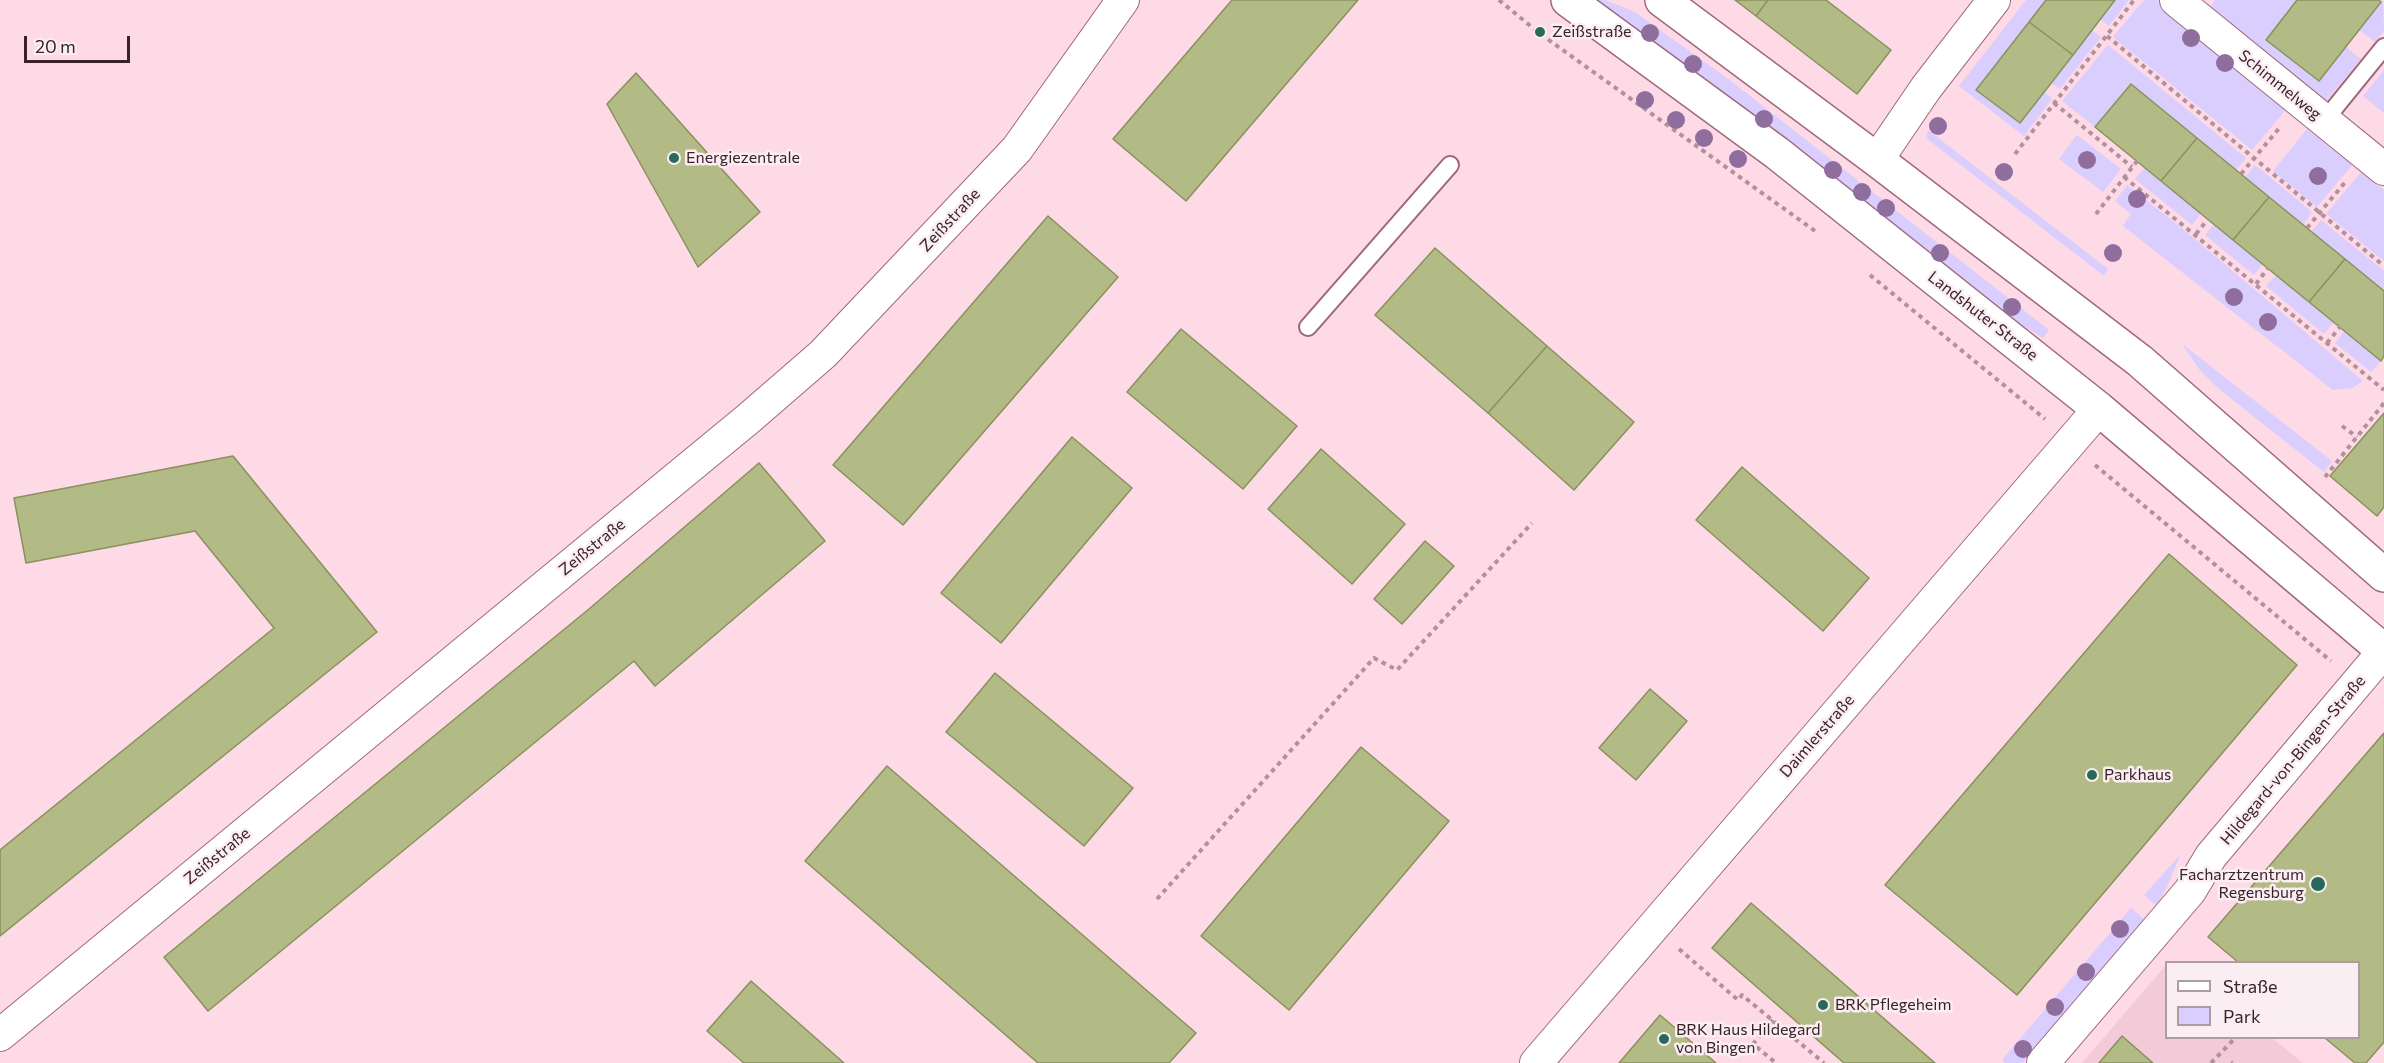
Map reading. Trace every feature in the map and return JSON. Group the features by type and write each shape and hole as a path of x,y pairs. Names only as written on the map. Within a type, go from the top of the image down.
{"main road":[{"name":"Landshuter Straße","path":"1568,0 1777,153 2099,409 2384,651"},
{"path":"1662,0 1877,160 2140,362 2384,575"}],"street":[{"name":"Zeißstraße","path":"0,1035 739,427 823,354 1017,149 1123,0"},
{"path":"1877,160 1926,88 1994,0"},
{"name":"Schimmelweg","path":"2176,0 2376,162"},
{"name":"Daimlerstraße","path":"1536,1063 2099,409"},
{"name":"Hildegard-von-Bingen-Straße","path":"2043,1063 2190,891 2211,856 2384,651"}],"lane":[{"path":"2313,111 2384,47"},
{"path":"1308,327 1450,165"}],"path":[{"path":"1499,0 1540,33 1816,232"},
{"path":"2015,154 2134,0"},
{"path":"2107,36 2384,267"},
{"path":"2054,103 2132,166"},
{"path":"2241,174 2254,158 2313,111"},
{"path":"2096,214 2137,161"},
{"path":"2307,228 2319,213 2376,162"},
{"path":"2124,177 2384,390"},
{"path":"2196,234 2208,219"},
{"path":"1862,268 2036,411 2070,443 2325,657 2360,680"},
{"path":"2256,284 2268,268"},
{"path":"2327,343 2340,327"},
{"path":"2319,484 2384,403"},
{"path":"2342,426 2357,437"},
{"path":"1157,900 1374,658 1397,670 1532,523"},
{"path":"1654,927 1738,1000 1742,994 1824,1063"},
{"path":"1773,1020 1753,1044 1776,1063"},
{"path":"2211,1063 2234,1039"}],"shaded area":[{"path":"2165,966 2165,1039 2273,1039 2303,1063 2082,1063"}],"green space":[{"path":"1588,0 1605,0 1635,12 1727,78 2049,330 2043,338 2013,319"},
{"path":"2026,0 2046,0 1976,90 2020,123 2044,92 2052,99 2024,136 1959,86"},
{"path":"2115,0 2129,0 2109,26 2100,19"},
{"path":"2144,0 2156,0 2288,107 2252,150 2113,37"},
{"path":"2215,0 2297,0 2266,40 2319,81 2346,47 2361,59 2324,103 2208,11"},
{"path":"2383,0 2384,31 2375,42 2359,30"},
{"path":"2092,30 2101,37 2060,89 2051,83"},
{"path":"2108,45 2246,158 2236,170 2131,84 2095,127 2062,101"},
{"path":"2384,70 2384,113 2363,96"},
{"path":"2307,129 2352,165 2317,207 2273,171"},
{"path":"1928,130 2108,269 2104,276 1926,138"},
{"path":"2077,135 2121,169 2103,192 2059,159"},
{"path":"2255,165 2312,212 2303,225 2245,177"},
{"path":"2145,167 2201,213 2192,225 2135,179"},
{"path":"2361,172 2384,190 2384,261 2326,214"},
{"path":"2127,185 2363,381 2352,388 2333,390 2123,226 2131,214 2115,201"},
{"path":"2321,220 2384,271 2384,291 2311,232"},
{"path":"2214,224 2263,264 2254,275 2205,235"},
{"path":"2276,275 2334,322 2324,334 2266,286"},
{"path":"2344,331 2381,361 2371,372 2335,343"},
{"path":"2182,344 2332,461 2324,472 2220,390 2199,369"},
{"path":"2180,855 2170,880 2157,906 2144,895"},
{"path":"2131,908 2145,920 2023,1063 2005,1063 2002,1060"}],"building":[{"path":"1232,0 1358,0 1186,201 1113,139"},
{"path":"1735,0 1768,0 1756,16"},
{"path":"1768,0 1826,0 1891,50 1857,94 1756,16"},
{"path":"2046,0 2115,0 2073,55 2029,22"},
{"path":"2297,0 2379,0 2381,2 2319,81 2266,40"},
{"path":"2029,22 2073,55 2020,123 1976,90"},
{"name":"Energiezentrale","path":"636,73 760,212 698,267 607,104"},
{"path":"2131,84 2197,138 2161,181 2095,127"},
{"path":"2197,138 2269,197 2233,240 2161,181"},
{"path":"2269,197 2345,259 2309,302 2233,240"},
{"path":"1048,216 1118,277 903,525 833,465"},
{"path":"1435,248 1547,346 1488,413 1375,315"},
{"path":"2345,259 2384,291 2384,356 2381,361 2309,302"},
{"path":"1181,329 1297,426 1243,489 1127,392"},
{"path":"1547,346 1634,422 1574,490 1488,413"},
{"path":"2384,413 2384,507 2377,516 2330,476"},
{"path":"1072,437 1132,488 1001,643 941,593"},
{"path":"1321,449 1405,524 1352,584 1268,509"},
{"path":"233,456 377,632 0,936 0,850 274,628 195,531 26,563 14,498"},
{"path":"759,463 825,541 655,686 634,661 208,1011 164,957 589,609"},
{"path":"1742,467 1869,578 1823,631 1696,520"},
{"path":"1425,541 1454,566 1402,624 1374,599"},
{"name":"Parkhaus","path":"2169,554 2297,665 2017,995 1885,885"},
{"path":"995,673 1133,788 1084,846 946,732"},
{"path":"1650,689 1687,721 1636,780 1599,748"},
{"name":"Facharztzentrum Regensburg","path":"2384,733 2384,1042 2366,1063 2355,1063 2326,1039 2360,1039 2360,961 2237,961 2208,937"},
{"path":"1361,747 1449,821 1289,1010 1201,936"},
{"path":"887,766 1196,1033 1169,1063 1038,1063 805,861"},
{"name":"BRK Pflegeheim","path":"1751,903 1935,1063 1844,1063 1712,948"},
{"path":"751,981 844,1063 744,1063 707,1031"},
{"name":"BRK Haus Hildegard von Bingen","path":"1660,1015 1716,1063 1619,1063"},
{"path":"2122,1036 2153,1063 2099,1063"}],"place":[{"name":"Zeißstraße","path":"1540,32"},
{"name":"Energiezentrale","path":"674,158"},
{"name":"Parkhaus","path":"2092,775"},
{"name":"Facharztzentrum Regensburg","path":"2318,884"},
{"name":"BRK Pflegeheim","path":"1823,1005"},
{"name":"BRK Haus Hildegard von Bingen","path":"1664,1039"}]}
